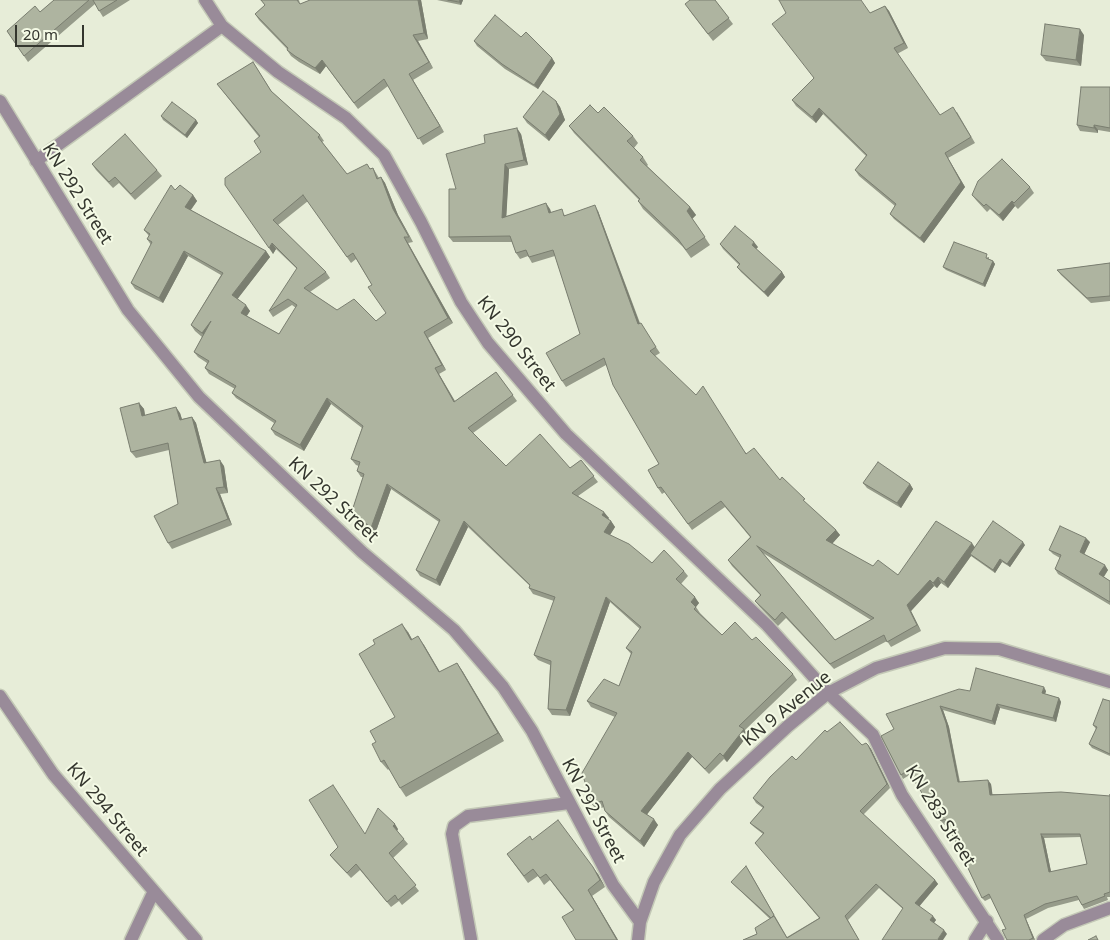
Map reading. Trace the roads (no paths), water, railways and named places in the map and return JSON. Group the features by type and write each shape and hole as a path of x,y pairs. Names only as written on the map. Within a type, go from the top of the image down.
{"street":[{"name":"KN 290 Street","path":"205,0 222,26 278,72 346,118 384,155 462,302 488,343 566,434 767,625 828,693"},
{"path":"36,160 222,26"},
{"name":"KN 292 Street","path":"0,101 128,310 199,397 362,552 454,630 503,687 532,732 613,885 640,922"},
{"name":"KN 9 Avenue","path":"638,940 640,922 654,882 680,835 720,789 788,726 828,693 876,668 945,648 999,649 1110,682"},
{"name":"KN 283 Street","path":"828,693 873,735 902,796 998,940"},
{"name":"KN 294 Street","path":"0,696 53,774 153,893 196,940"},
{"path":"471,939 452,834 454,826 468,816 570,803"},
{"path":"130,940 153,893"},
{"path":"1043,940 1064,925 1110,908"},
{"path":"975,940 987,921"}]}
